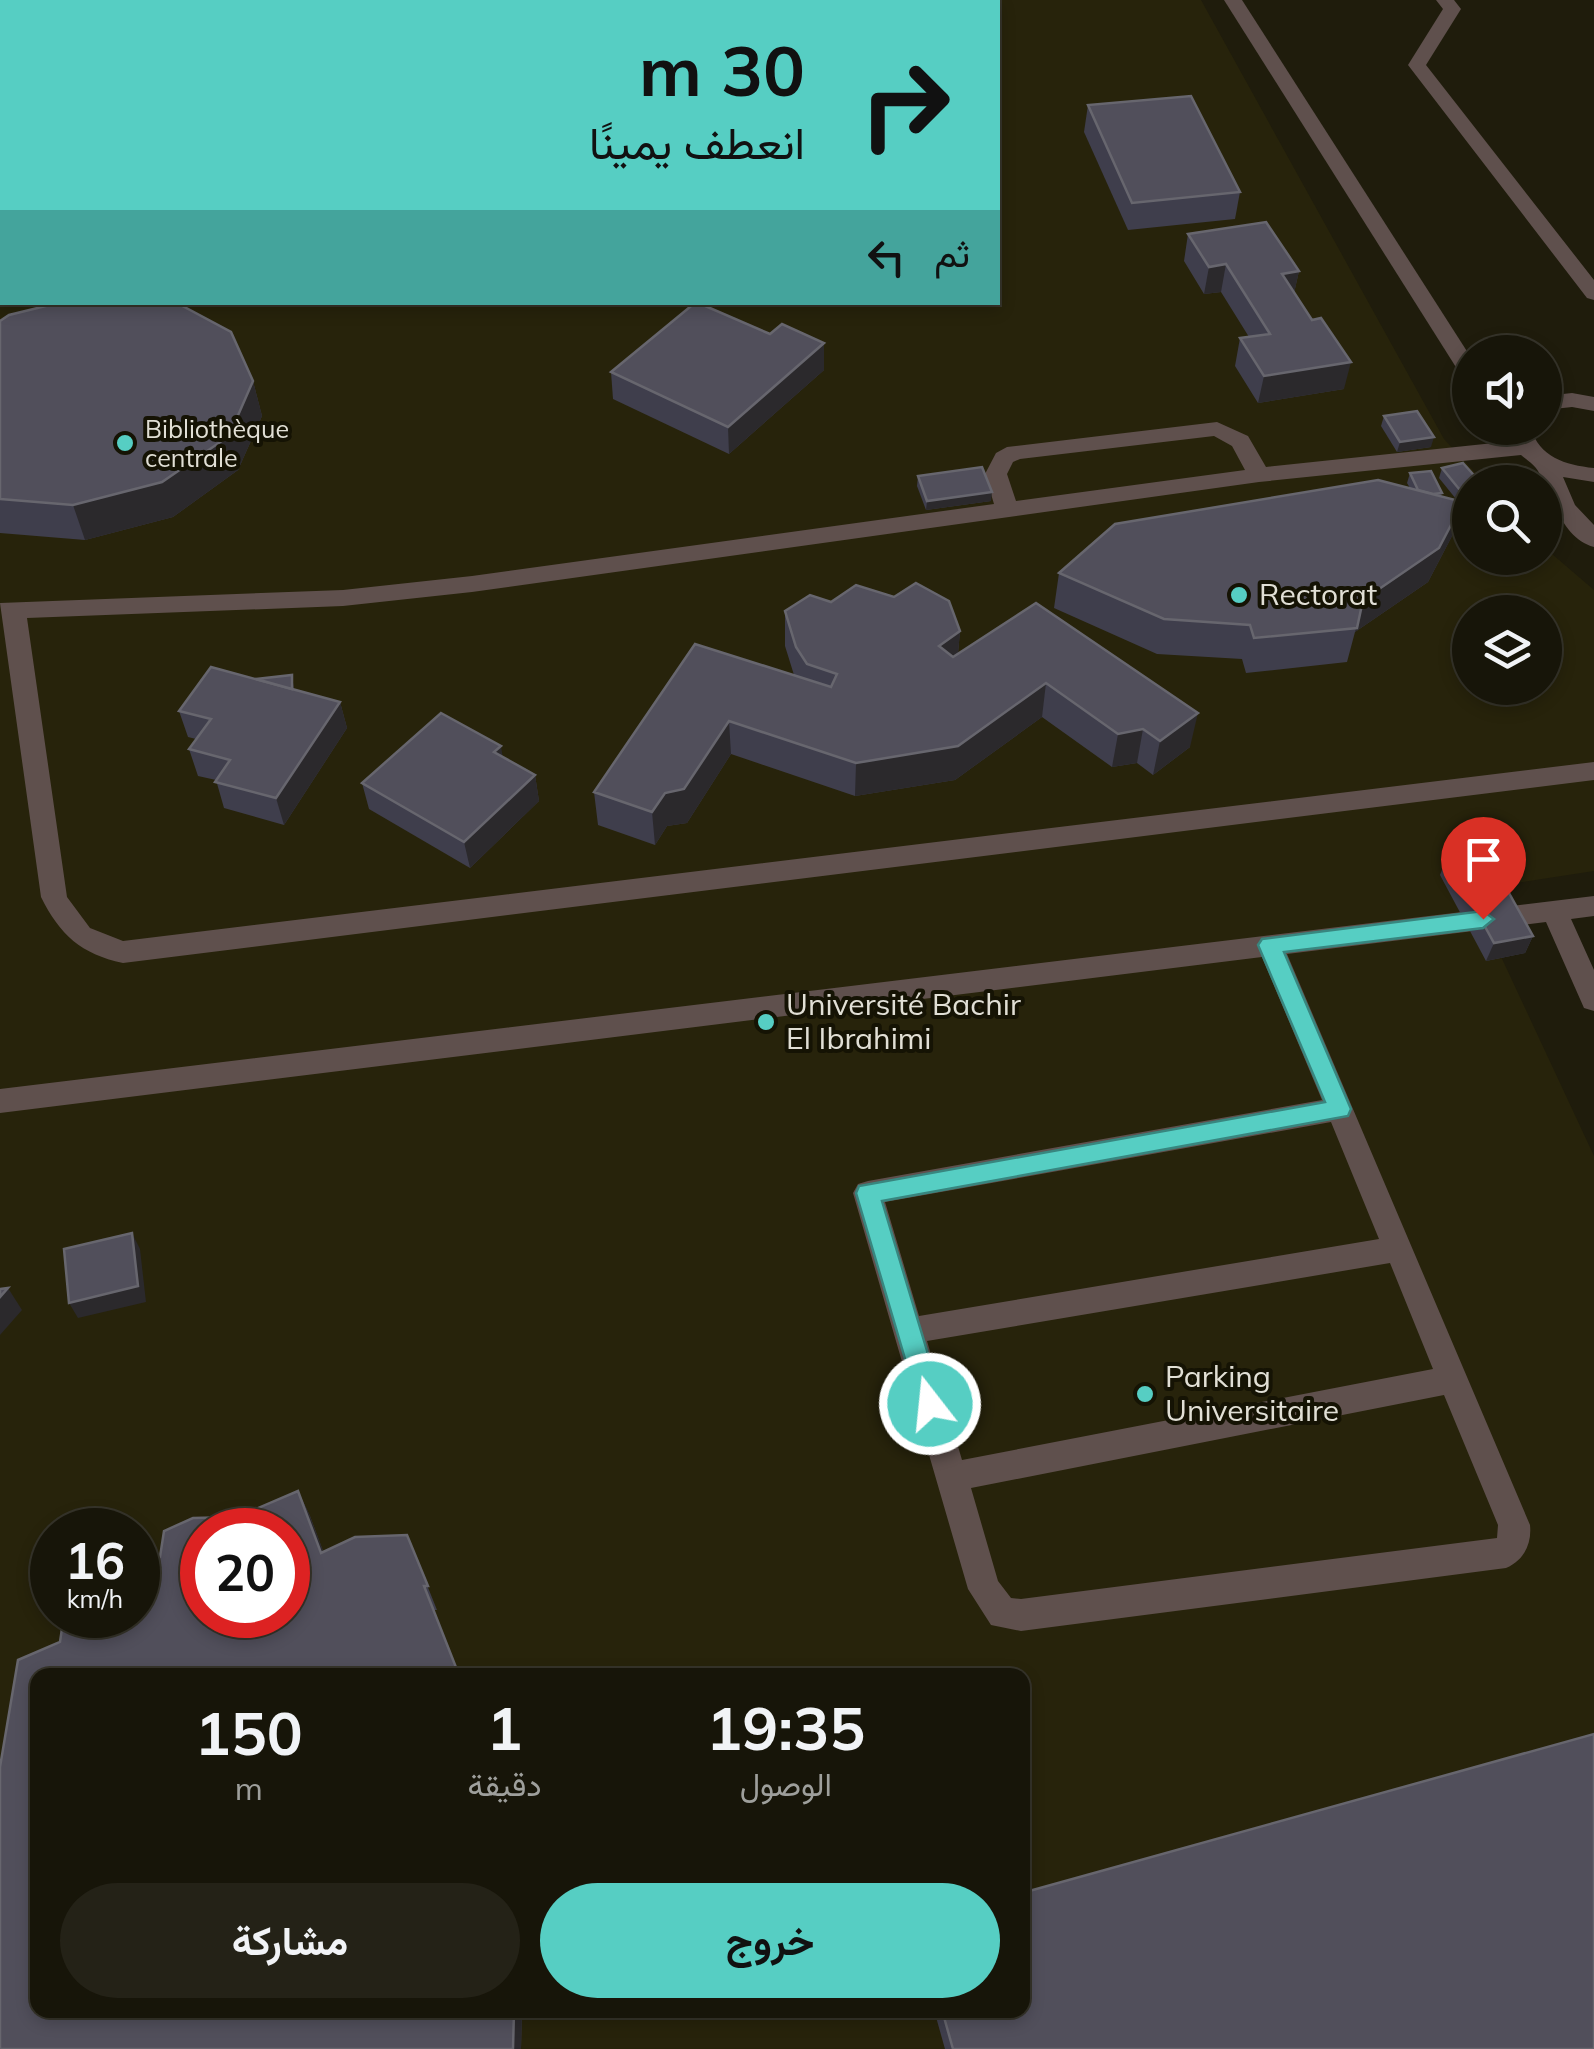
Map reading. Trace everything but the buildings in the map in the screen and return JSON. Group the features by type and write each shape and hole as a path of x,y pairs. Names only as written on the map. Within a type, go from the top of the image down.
{"lane":[{"path":"1234,0 1452,344"},
{"path":"1445,0 1452,8 1416,65 1594,294"},
{"path":"1562,401 1594,404"},
{"path":"1007,510 996,474 1004,458 1015,452 1217,429 1240,441 1260,475"},
{"path":"1452,445 1007,510 343,598 7,612 54,897 78,935 100,949 123,952 1594,771"},
{"path":"1530,445 1546,463 1564,508 1594,538"},
{"path":"1546,463 1591,477"},
{"path":"0,1102 1594,906"},
{"path":"1554,910 1594,1000"},
{"path":"1270,945 1453,1379 1514,1525 1515,1538 1506,1552 1022,1615 1003,1614 984,1589 868,1193 1339,1109"},
{"path":"908,1331 1398,1249"},
{"path":"952,1477 1453,1379"}],"shaded area":[{"name":"Université Bachir El Ibrahimi","path":"1000,0 1201,0 1444,439 1468,465 1452,465 1452,575 1562,575 1562,563 1594,590 1594,871 1470,890 1594,1156 1594,2049 0,2049 0,305 1000,305"}],"place":[{"name":"Bibliothèque centrale","path":"125,443"},
{"name":"Rectorat","path":"1239,595"},
{"name":"Université Bachir El Ibrahimi","path":"766,1022"},
{"name":"Parking Universitaire","path":"1145,1394"}],"route":[{"path":"930,1404 868,1193 1339,1109 1270,945 1483,919"}]}
